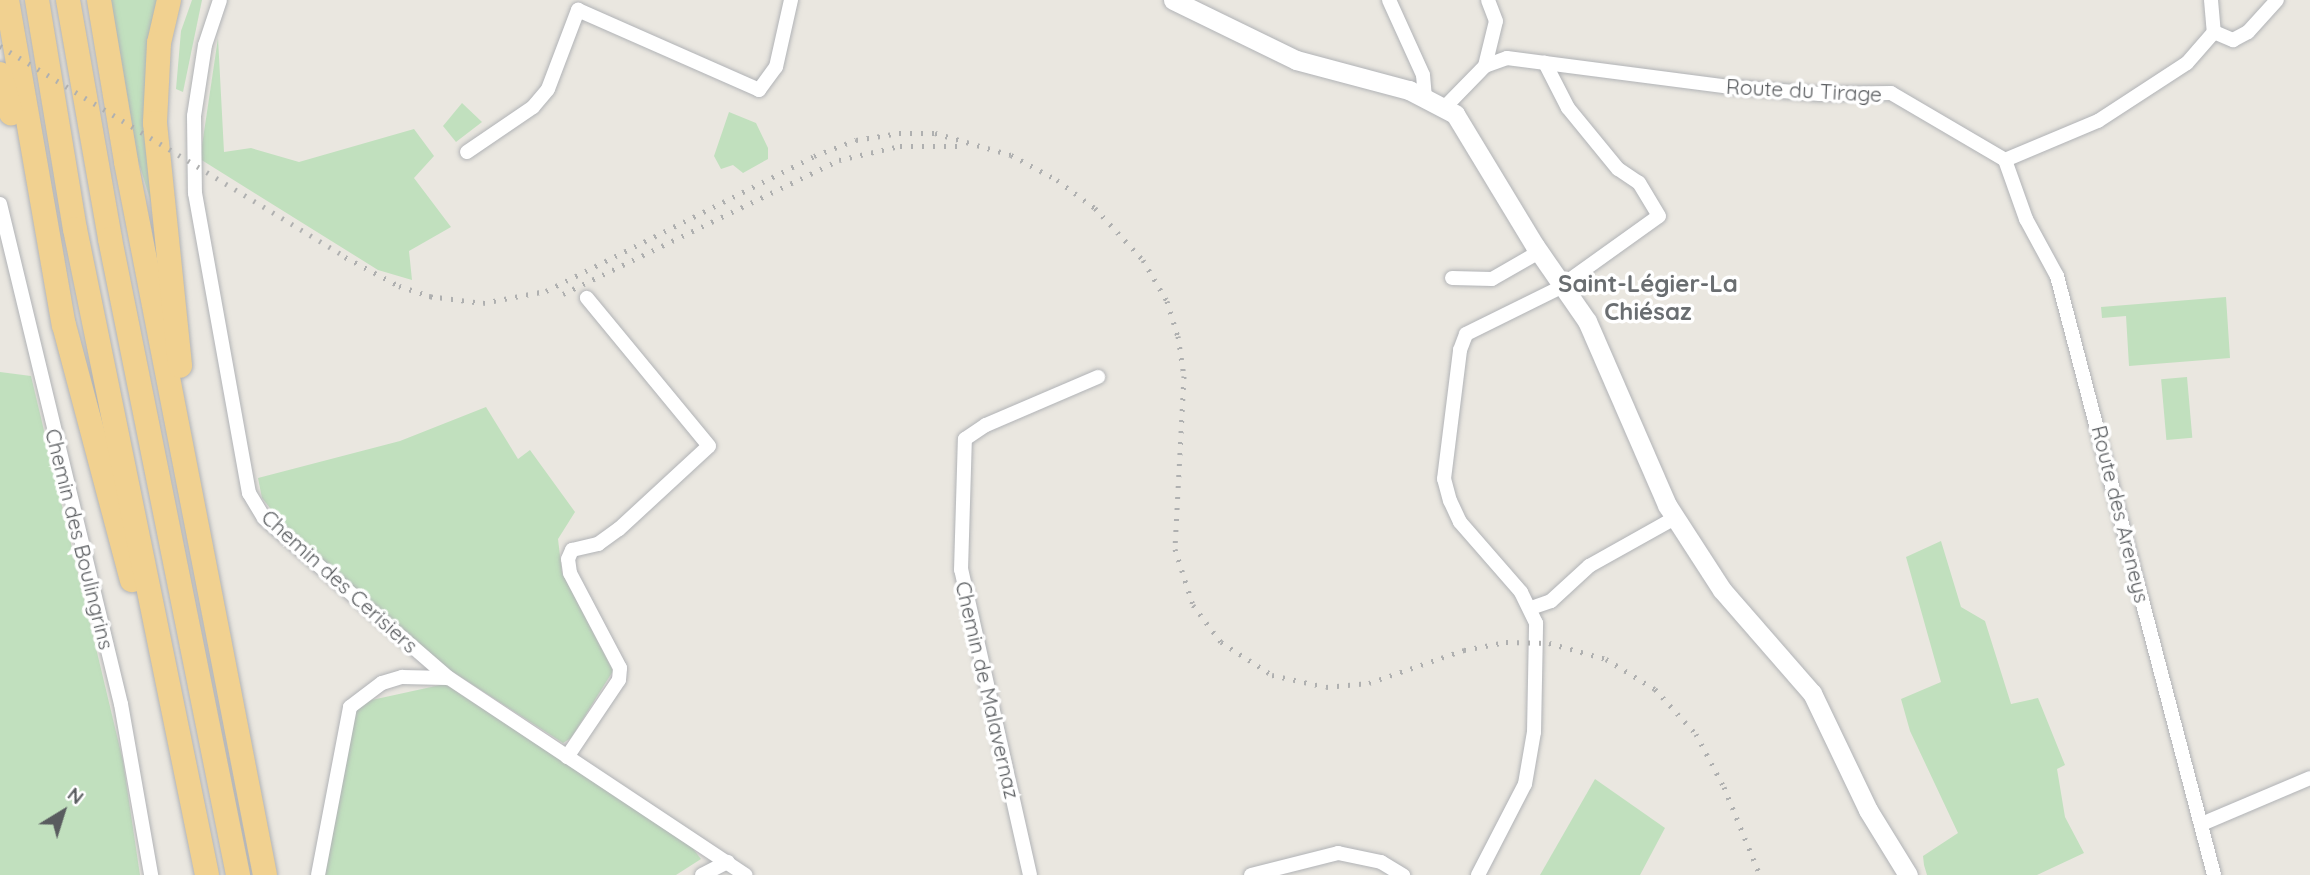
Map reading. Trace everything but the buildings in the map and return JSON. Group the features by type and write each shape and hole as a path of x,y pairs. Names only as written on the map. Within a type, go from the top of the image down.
{"highway":[{"path":"7,0 64,325"},
{"path":"37,0 75,229 207,875"},
{"path":"68,0 112,252 238,875"},
{"path":"99,0 172,401 194,495 265,875"},
{"path":"169,0 159,43 155,123 194,495"},
{"path":"0,74 195,818"}],"main road":[{"path":"1173,0 1296,60 1425,96 1446,106 1471,135 1539,252 1587,321 1675,518 1742,616 1812,693 1863,802 1908,875"}],"street":[{"name":"Chemin des Cerisiers","path":"220,0 205,45 191,147 204,261 249,493 264,518 449,678 747,875"},
{"path":"467,152 533,107 548,89 578,10 759,90 776,67 791,0"},
{"path":"1389,0 1423,75 1425,96"},
{"path":"1446,106 1485,66 1496,21 1488,0"},
{"path":"2005,160 2098,121 2187,63 2214,33 2211,0"},
{"path":"2214,33 2232,40 2256,24 2277,0"},
{"name":"Route du Tirage","path":"1485,66 1507,58 1731,87 1820,94 1891,93 2005,160"},
{"path":"1478,875 1525,784 1534,732 1537,649 1531,608 1460,522 1444,479 1466,334 1563,285 1658,216 1639,183 1618,169 1568,108 1545,63"},
{"name":"Route des Areneys","path":"2005,160 2025,219 2057,276 2204,823 2214,875"},
{"name":"Chemin des Boulingrins","path":"0,204 121,704 151,875"},
{"path":"1452,278 1492,279 1539,252"},
{"path":"567,757 620,680 620,668 570,573 568,559 572,550 598,544 619,529 709,446 587,298"},
{"name":"Chemin de Malavernaz","path":"1030,875 961,570 965,439 998,420 1098,377"},
{"path":"1531,608 1544,606 1589,565 1675,518"},
{"path":"318,875 351,707 382,683 402,677 449,678"},
{"path":"2204,823 2310,778"},
{"path":"1251,875 1338,853 1381,862 1403,875"},
{"path":"702,875 728,862"}],"green space":[{"path":"111,0 162,0 155,215 138,160"},
{"path":"192,0 202,0 183,92 176,89 181,31"},
{"path":"218,38 224,152 251,148 299,162 414,129 434,156 414,178 451,227 409,251 412,280 378,270 200,159"},
{"path":"462,103 482,122 456,142 443,126"},
{"path":"729,112 756,123 768,148 768,159 743,173 733,165 721,169 714,156"},
{"path":"2226,297 2230,358 2129,366 2126,316 2102,318 2101,307"},
{"path":"0,372 31,376 123,761 140,875 0,875"},
{"path":"2187,377 2192,438 2166,440 2161,379"},
{"path":"486,407 518,459 530,450 575,512 558,539 562,573 613,671 571,738 563,743 450,670 290,533 262,498 258,478 400,441"},
{"path":"1941,541 1961,607 1985,621 2011,704 2038,698 2065,765 2057,769 2065,817 2084,853 2037,875 1927,875 1924,865 1923,856 1958,833 1910,731 1901,699 1941,682 1906,557"},
{"path":"445,684 691,846 701,859 676,875 325,875 353,713 367,701"},
{"path":"1595,779 1665,828 1640,875 1540,875"}],"railway":[{"path":"0,46 345,257 399,286 439,299"},
{"path":"429,296 483,303 546,291 814,156 856,140 899,133 935,133 1011,155 1057,180 1095,208 1143,260 1167,301 1178,336 1184,376 1175,549 1193,605 1221,642 1272,675 1326,687 1369,683 1464,650 1506,642 1549,643 1606,659 1655,689 1696,734 1724,787 1760,875"},
{"path":"563,294 839,160 900,146 957,146"}],"district":[{"name":"Saint-Légier-La Chiésaz","path":"1648,298"}]}
